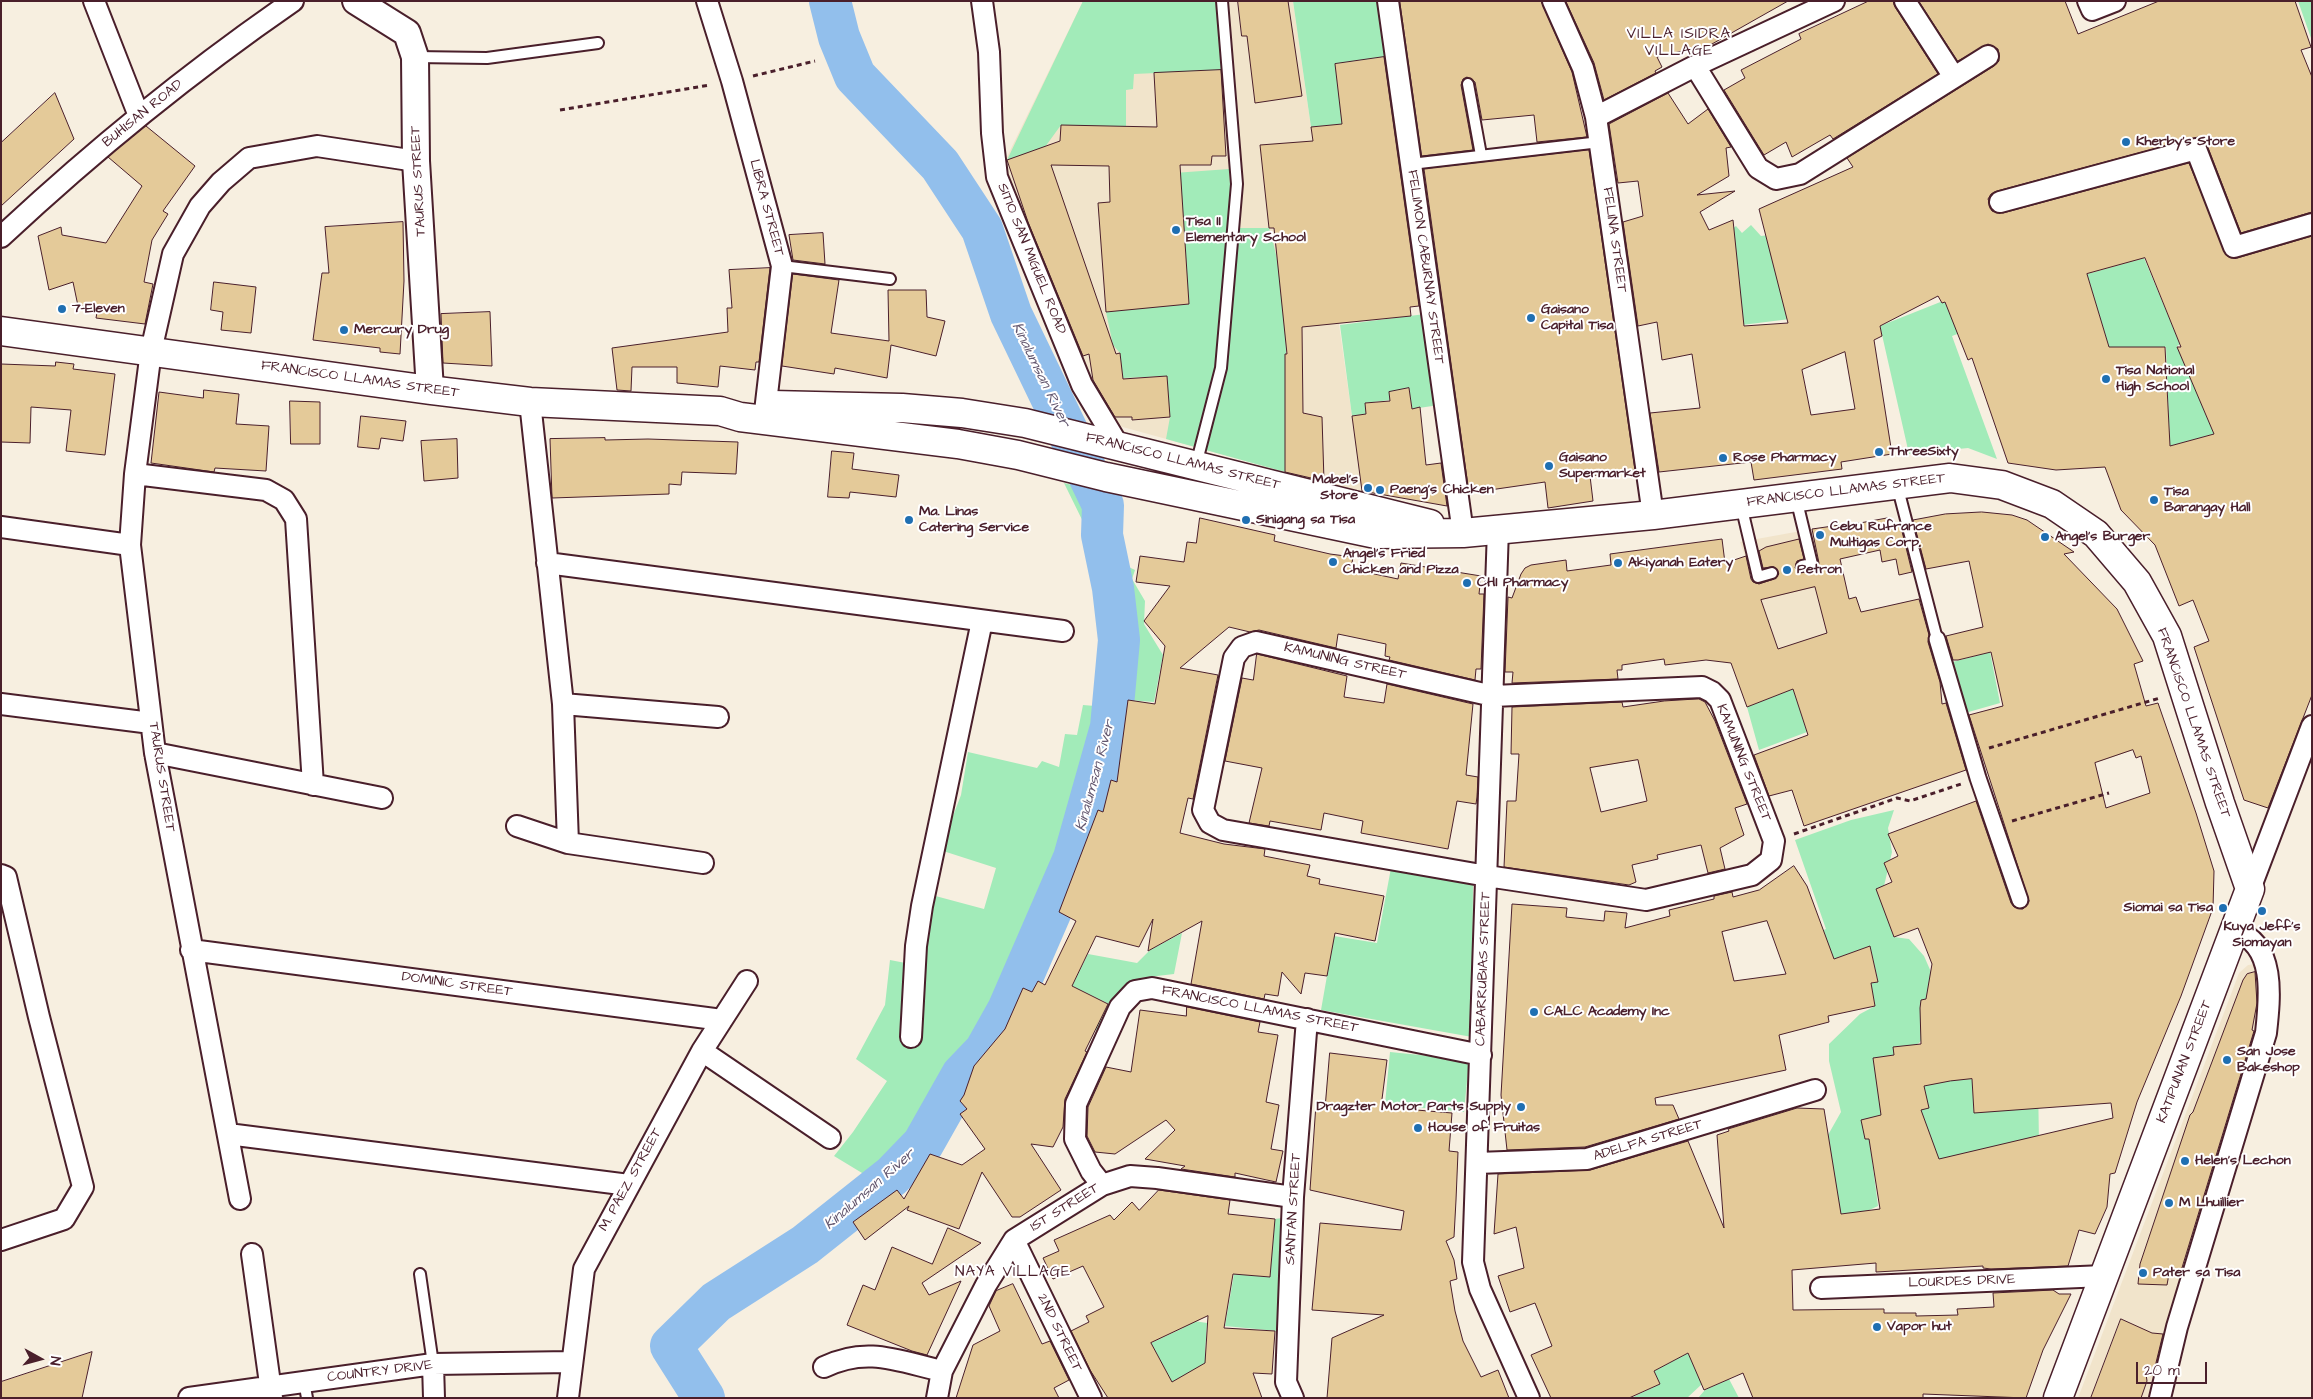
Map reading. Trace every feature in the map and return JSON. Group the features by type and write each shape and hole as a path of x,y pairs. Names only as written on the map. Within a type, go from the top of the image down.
{"main road":[{"name":"FRANCISCO LLAMAS STREET","path":"1,331 530,402 720,411 742,404 765,412 1018,455 1106,477 1376,534 1463,533 1653,515 1950,478 2002,485 2052,504 2096,534 2137,582 2166,636 2250,888"},
{"name":"FRANCISCO LLAMAS STREET","path":"765,412 902,408 962,413 1025,424 1111,444 1463,533"},
{"name":"KATIPUNAN STREET","path":"2058,1398 2250,888"}],"street":[{"path":"94,1 139,116"},
{"name":"BUHISAN ROAD","path":"1,236 71,172 139,116 230,44 293,1"},
{"name":"TAURUS STREET","path":"356,1 407,33 415,57 416,161 430,390"},
{"name":"LIBRA STREET","path":"707,1 732,81 782,266 765,412"},
{"name":"SITIO SAN MIGUEL ROAD","path":"982,1 989,52 992,133 997,177 1082,385 1111,444"},
{"name":"FELIMON CABURNAY STREET","path":"1388,1 1463,533"},
{"name":"FELINA STREET","path":"1553,1 1583,68 1596,118 1653,515"},
{"path":"1596,118 1695,66 1834,1"},
{"path":"1905,1 1954,77"},
{"path":"2088,1 2092,10 2115,1"},
{"path":"1695,66 1758,168 1776,178 1800,174 1988,56"},
{"name":"TAURUS STREET","path":"240,1199 191,950 155,753 130,544 135,474 151,351 173,254 200,206 222,182 249,158 317,146 416,161"},
{"path":"2000,202 2196,149 2234,246 2312,224"},
{"path":"530,402 563,704 568,843"},
{"path":"135,474 266,490 284,500 296,519 313,785"},
{"path":"1,527 130,544"},
{"name":"CABARRUBIAS STREET","path":"1498,530 1474,1262 1480,1289 1529,1398"},
{"path":"547,564 1063,631"},
{"path":"911,1037 916,946 922,906 982,621"},
{"path":"1937,639 1978,778 2020,900"},
{"name":"KAMUNING STREET","path":"1256,642 1493,696 1702,687 1712,692 1720,700 1774,841 1771,860 1752,875 1646,900 1487,876 1223,830 1210,823 1203,810 1234,658 1242,646 1256,642"},
{"path":"1,704 152,723"},
{"path":"563,704 718,716"},
{"name":"KATIPUNAN STREET","path":"2250,888 2312,726"},
{"path":"155,753 382,798"},
{"path":"517,826 568,843 703,863"},
{"path":"1,876 6,877 39,1017 83,1187 64,1218 1,1240"},
{"path":"2160,1398 2176,1327 2266,1033 2269,993 2265,956 2248,935 2235,931"},
{"name":"DOMINIC STREET","path":"191,950 722,1020"},
{"name":"M. PAEZ STREET","path":"568,1398 584,1269 702,1051 748,981"},
{"name":"FRANCISCO LLAMAS STREET","path":"1102,1185 1091,1171 1075,1139 1076,1104 1120,1007 1135,991 1152,988 1481,1055"},
{"name":"SANTAN STREET","path":"1293,1398 1286,1382 1293,1197 1307,1019"},
{"path":"702,1051 830,1138"},
{"name":"ADELFA STREET","path":"1477,1162 1587,1159 1815,1090"},
{"path":"228,1134 629,1185"},
{"name":"1ST STREET","path":"936,1398 942,1371 986,1285 1014,1240 1102,1185 1130,1176 1293,1197"},
{"name":"2ND STREET","path":"1014,1240 1091,1398"},
{"path":"252,1254 271,1392"},
{"name":"LOURDES DRIVE","path":"1821,1288 2104,1276"},
{"path":"824,1367 834,1362 863,1355 888,1357 942,1371"},
{"name":"COUNTRY DRIVE","path":"189,1398 305,1390 433,1364 571,1362"},
{"path":"433,1364 434,1398"}],"lane":[{"path":"1196,465 1221,368 1237,184 1222,1"},
{"path":"415,57 487,58 598,43"},
{"path":"1468,84 1481,155"},
{"path":"1411,164 1600,142"},
{"path":"782,266 890,279"},
{"path":"1897,484 1937,639"},
{"path":"1796,497 1812,564 1802,566"},
{"path":"1740,504 1758,577 1772,573"},
{"path":"420,1274 433,1364"}],"path":[{"path":"560,110 732,81 815,60"},
{"path":"1971,753 2184,692"},
{"path":"1774,841 1897,798 1910,801 1978,778"},
{"path":"1995,826 2109,793"}],"shaded area":[{"name":"Tisa II Elementary School","path":"1083,1 1293,1 1363,493 1108,423 1002,167"},
{"path":"1812,529 1845,642 1789,679 1740,542"},
{"path":"2256,964 2263,1020 2155,1398 2078,1398 2239,973 2248,965"}],"green space":[{"path":"1083,1 1221,1 1222,70 1134,74 1133,89 1126,90 1126,127 1061,125 1045,147 1007,160"},
{"path":"1293,1 1384,1 1390,56 1335,64 1339,95 1353,123 1311,127"},
{"path":"2298,1 2312,1 2312,41"},
{"path":"1229,169 1233,228 1269,228 1277,257 1285,318 1285,472 1166,439 1170,417 1167,376 1123,378 1120,353 1113,345 1106,312 1189,304 1182,197 1174,173"},
{"path":"1751,225 1761,236 1795,232 1771,257 1790,319 1742,325 1724,235 1736,226 1742,233"},
{"path":"2144,258 2180,344 2177,346 2214,434 2170,446 2166,347 2109,347 2087,274"},
{"path":"1958,295 2000,318 1952,336 1997,459 1968,448 1909,454 1880,326"},
{"path":"1425,314 1439,405 1412,409 1409,388 1389,392 1390,400 1365,403 1366,414 1352,416 1340,325"},
{"path":"1064,483 1104,493 1103,508 1110,517 1114,560 1135,570 1132,579 1145,601 1144,624 1163,655 1154,702 1128,700 1121,711 1106,781 1059,912 1070,918 1031,986 1020,983 1007,1013 985,1051 962,1075 954,1089 953,1115 918,1176 862,1214 848,1196 867,1176 834,1156 853,1132 887,1081 856,1059 885,1005 890,960 921,966 928,894 984,909 996,868 940,850 961,795 968,752 1037,768 1042,761 1059,767 1065,734 1077,735 1083,705 1095,706 1095,692 1103,644 1104,607 1092,540"},
{"path":"1990,652 2000,703 1965,713 1949,663"},
{"path":"1793,689 1807,732 1759,750 1747,707"},
{"path":"1894,810 1888,828 1892,852 1884,886 1885,912 1894,937 1909,939 1924,956 1931,972 1928,1033 1919,1043 1883,1062 1971,1067 1974,1113 2038,1081 2039,1144 1939,1160 1870,1144 1878,1206 1867,1211 1834,1215 1828,1135 1841,1112 1829,1061 1829,1044 1860,1014 1875,1006 1871,983 1878,981 1870,946 1815,966 1805,938 1826,929 1795,840 1851,820"},
{"path":"1391,868 1473,882 1472,1037 1321,1010 1334,936 1377,943"},
{"path":"1182,933 1174,974 1140,978 1117,1004 1098,1031 1067,1017 1071,1009 1099,1023 1109,1004 1072,986 1088,954 1137,963 1150,950"},
{"path":"1390,1052 1469,1060 1464,1112 1385,1104"},
{"path":"1282,1218 1277,1331 1225,1326 1234,1274 1270,1277 1275,1219"},
{"path":"1181,1319 1207,1323 1205,1354 1209,1370 1204,1364 1173,1382 1168,1398 1169,1376 1151,1343 1183,1328"},
{"path":"1688,1353 1702,1384 1687,1398 1631,1398 1660,1384 1654,1371"},
{"path":"1729,1379 1739,1398 1698,1398 1705,1390"}],"building":[{"path":"1238,1 1288,1 1302,96 1255,103 1247,36 1242,36"},
{"path":"1400,1 1541,1 1572,72 1587,137 1537,142 1534,115 1482,120 1475,82 1467,77 1463,79 1461,85 1473,150 1422,156"},
{"path":"1566,1 1788,1 1712,44 1657,57 1662,67 1655,71 1656,73 1604,100 1594,63"},
{"path":"1869,1 1893,1 1938,74 1833,139 1830,135 1792,157 1786,142 1764,155 1724,90 1745,78 1741,70 1801,39 1799,34"},
{"path":"1919,1 2065,1 2078,34 2159,1 2295,1 2311,47 2301,50 2312,77 2312,212 2241,233 2207,145 2198,137 1997,191 1991,194 1988,199 1992,211 2003,213 2189,163 2227,256 2237,258 2312,236 2312,695 2268,808 2244,800 2194,647 2209,641 2193,600 2179,606 2155,545 2121,510 2105,467 2056,470 2008,463 1972,358 1968,360 1945,302 1942,303 1938,296 1880,326 1882,336 1874,340 1892,454 1841,462 1842,469 1754,480 1751,462 1659,472 1650,413 1700,408 1692,354 1662,360 1657,322 1638,326 1623,222 1643,216 1638,181 1618,183 1609,124 1668,93 1688,124 1708,109 1731,147 1726,148 1729,176 1697,195 1735,191 1700,212 1709,230 1733,220 1744,326 1788,323 1759,209 1853,167 1847,158 1994,66 1999,61 1998,49 1988,44 1958,61","holes":["2145,258 2181,347 2177,347 2214,434 2170,446 2165,347 2109,347 2087,274","1845,352 1855,409 1811,415 1802,370"]},
{"path":"1384,57 1419,306 1410,307 1411,316 1302,327 1303,413 1322,417 1324,481 1285,472 1285,354 1287,354 1274,228 1269,228 1260,145 1313,141 1311,127 1342,124 1335,64"},
{"path":"1221,70 1226,156 1212,156 1211,165 1180,165 1189,304 1106,312 1098,203 1110,202 1109,166 1051,165 1116,354 1120,353 1123,379 1167,376 1170,417 1132,420 1132,417 1115,417 1093,380 1089,354 1083,356 1028,222 1007,160 1060,141 1061,125 1157,127 1154,73"},
{"path":"55,93 74,139 1,206 1,143"},
{"path":"146,126 195,166 163,211 168,214 152,240 144,282 153,284 145,324 96,318 98,307 78,306 73,282 49,290 38,236 61,227 62,235 106,243 142,186 108,157"},
{"name":"Gaisano Capital Tisa","path":"1589,150 1635,470 1590,476 1593,501 1548,508 1545,482 1469,493 1424,169"},
{"path":"403,222 404,281 400,354 380,352 380,348 313,340 322,273 329,273 325,227"},
{"path":"823,233 825,264 793,260 789,235"},
{"path":"770,268 759,362 756,362 755,370 720,366 718,387 677,383 677,367 632,367 631,391 617,390 612,348 728,332 727,308 732,308 729,270"},
{"path":"793,274 839,280 831,333 889,341 888,290 926,290 927,317 945,321 936,356 891,345 887,378 835,368 834,374 782,366"},
{"path":"214,282 256,287 251,333 221,330 223,312 211,310"},
{"path":"490,312 492,366 443,363 441,314"},
{"path":"56,362 74,364 73,369 115,374 105,455 66,451 71,410 31,407 30,443 1,442 1,364 55,366"},
{"path":"1409,388 1412,409 1420,407 1426,465 1441,463 1447,506 1362,491 1352,416 1366,414 1365,403 1390,401 1389,392"},
{"path":"204,390 239,394 236,424 269,426 266,471 215,468 214,472 151,463 159,392 203,398"},
{"path":"290,401 320,402 320,444 291,444"},
{"path":"361,416 406,421 403,441 381,438 379,449 358,447"},
{"path":"605,438 605,440 648,439 738,442 736,474 682,472 681,485 669,484 669,494 552,498 550,439"},
{"path":"457,439 458,478 424,481 421,441"},
{"path":"832,451 854,453 852,469 899,475 896,497 850,492 849,498 828,497"},
{"path":"1982,512 2012,515 2027,520 2074,552 2064,554 2117,609 2143,661 2134,664 2146,706 2158,703 2214,871 2213,908 2181,996 2137,1102 2115,1173 2110,1174 2107,1207 2095,1234 2079,1230 2068,1266 1991,1269 1983,1268 1983,1266 1876,1272 1876,1263 1792,1270 1793,1310 1884,1309 1884,1313 1916,1313 1916,1316 1958,1315 1957,1309 1994,1307 1993,1293 2053,1290 2059,1294 2071,1294 2043,1350 2026,1398 1923,1394 1923,1398 1753,1398 1743,1373 1704,1390 1688,1353 1654,1371 1660,1384 1629,1398 1551,1398 1531,1355 1552,1346 1535,1303 1510,1312 1498,1276 1524,1268 1516,1227 1494,1234 1498,1174 1590,1170 1688,1141 1724,1228 1717,1135 1729,1131 1728,1129 1797,1108 1824,1109 1841,1214 1880,1209 1869,1139 1865,1139 1861,1120 1881,1115 1873,1058 1894,1055 1893,1047 1921,1044 1921,1000 1926,999 1932,964 1918,928 1894,937 1876,889 1892,882 1884,863 1898,856 1888,834 1976,801 2011,903 2014,907 2023,909 2029,901 1969,715 2003,706 1991,652 1953,660 1946,636 1983,627 1969,561 1926,569 1913,520 1945,514","holes":["2133,750 2136,758 2141,756 2150,793 2106,808 2095,763","1972,1079 1974,1113 2111,1103 2113,1118 1939,1159 1921,1110 1929,1108 1924,1086"]},
{"path":"1200,518 1275,535 1274,541 1330,554 1353,557 1351,569 1398,579 1401,563 1481,576 1479,594 1484,594 1481,669 1476,669 1475,680 1389,660 1390,657 1385,656 1386,644 1338,634 1336,648 1259,630 1250,632 1229,627 1180,668 1218,675 1193,799 1188,798 1180,833 1224,844 1265,849 1264,856 1310,865 1307,876 1320,879 1319,884 1384,896 1375,941 1335,933 1327,976 1305,973 1301,994 1282,972 1278,996 1265,994 1264,999 1191,984 1202,921 1148,951 1153,919 1139,947 1096,936 1072,986 1108,1004 1085,1051 1087,1052 1065,1099 1063,1127 1053,1147 1031,1144 1061,1190 1020,1217 1012,1217 982,1172 959,1229 907,1210 909,1206 865,1240 853,1222 897,1190 904,1199 930,1154 962,1165 985,1149 960,1114 967,1109 960,1101 974,1066 1005,1029 1023,988 1032,992 1038,981 1045,985 1076,921 1059,912 1098,810 1103,812 1111,780 1117,782 1128,700 1155,704 1165,646 1144,621 1170,586 1136,582 1140,556 1184,562 1187,542 1196,543"},
{"path":"1889,518 1890,525 1900,523 1912,572 1899,575 1896,559 1882,562 1880,550 1840,559 1849,599 1856,597 1861,612 1919,599 1929,635 1928,642 1940,682 1942,704 1946,703 1966,770 1804,826 1792,790 1769,796 1754,755 1808,735 1793,689 1747,707 1731,663 1706,660 1665,665 1664,659 1622,665 1622,670 1617,670 1618,679 1512,683 1513,672 1505,672 1508,597 1512,598 1521,574 1525,568 1531,565 1566,560 1567,571 1611,565 1610,554 1722,539 1725,563 1746,556 1751,579 1759,584 1774,579 1779,574 1774,567 1763,568 1759,551 1766,547 1799,539 1804,559 1797,561 1795,568 1800,573 1813,571 1817,569 1819,563 1812,529","holes":["1815,587 1827,633 1778,649 1761,600"]},
{"path":"1257,654 1347,676 1344,697 1384,703 1387,684 1473,704 1466,775 1478,777 1476,804 1457,801 1448,849 1361,833 1363,821 1324,813 1321,830 1270,821 1269,826 1249,823 1262,768 1225,761 1242,678 1253,680"},
{"path":"1699,699 1705,702 1715,721 1747,804 1735,808 1744,835 1720,848 1725,869 1708,873 1701,845 1657,855 1658,859 1632,865 1636,882 1629,885 1504,867 1507,801 1516,801 1519,754 1511,754 1512,707 1622,702 1623,707 1664,701","holes":["1638,760 1647,801 1601,812 1590,768"]},
{"path":"1794,866 1807,886 1834,959 1870,946 1878,982 1871,983 1875,1006 1828,1016 1829,1022 1779,1035 1786,1070 1655,1098 1656,1105 1673,1105 1679,1119 1585,1147 1507,1150 1501,1095 1512,904 1567,908 1566,917 1604,921 1605,911 1627,913 1625,928 1670,916 1669,910 1714,899 1714,896 1732,892 1733,897 1759,890","holes":["1767,921 1786,974 1734,981 1722,932"]},
{"path":"2255,972 2257,1003 2252,1030 2254,1031 2181,1271 2170,1268 2167,1285 2138,1284 2140,1264 2190,1115 2193,1112 2243,980 2247,974"},
{"path":"1187,1007 1260,1022 1258,1032 1278,1035 1266,1102 1279,1105 1271,1149 1283,1151 1276,1182 1235,1173 1235,1177 1181,1169 1185,1166 1145,1159 1175,1130 1166,1120 1115,1154 1095,1152 1087,1136 1088,1107 1106,1067 1131,1072 1140,1010 1186,1016"},
{"path":"1330,1053 1387,1060 1381,1107 1452,1113 1449,1151 1458,1152 1456,1200 1454,1237 1446,1241 1454,1260 1457,1279 1450,1281 1455,1311 1463,1341 1481,1377 1498,1370 1509,1398 1327,1398 1332,1338 1384,1315 1312,1310 1320,1223 1401,1230 1404,1211 1310,1190 1316,1104 1325,1104"},
{"path":"1159,1190 1230,1200 1228,1214 1275,1219 1270,1277 1233,1274 1224,1328 1275,1331 1272,1374 1253,1373 1262,1398 1108,1398 1090,1370 1071,1331 1089,1322 1086,1316 1104,1307 1083,1266 1053,1279 1043,1258 1059,1251 1054,1240 1110,1215 1114,1220 1132,1202 1139,1210","holes":["1208,1316 1205,1363 1172,1382 1151,1343"]},
{"path":"948,1228 981,1243 922,1283 929,1295 961,1281 927,1355 912,1351 847,1325 863,1285 875,1290 892,1247 932,1264"},
{"path":"1013,1284 1042,1344 1050,1341 1069,1380 1054,1388 1059,1398 956,1398 973,1345 1000,1331 989,1306 996,1291"},
{"path":"2121,1319 2152,1333 2163,1334 2153,1375 2146,1374 2147,1381 2141,1398 2091,1398"},
{"path":"92,1352 82,1398 1,1398 1,1382"}],"waterway":[{"name":"Kinalumsan River","path":"704,1398 671,1346 716,1302 805,1245 892,1176 923,1144 962,1075 985,1051 1008,1010 1074,858 1111,727 1119,640 1113,588 1102,535 1103,505 1011,314 982,229 940,165 855,76 839,37 830,1"}],"place":[{"name":"Kherby's Store","path":"2126,142"},
{"name":"Tisa II Elementary School","path":"1176,230"},
{"name":"7-Eleven","path":"62,309"},
{"name":"Gaisano Capital Tisa","path":"1531,318"},
{"name":"Mercury Drug","path":"344,330"},
{"name":"Tisa National High School","path":"2106,379"},
{"name":"ThreeSixty","path":"1879,452"},
{"name":"Rose Pharmacy","path":"1723,458"},
{"name":"Gaisano Supermarket","path":"1549,466"},
{"name":"Mabel's Store","path":"1368,488"},
{"name":"Paeng's Chicken","path":"1380,490"},
{"name":"Tisa Barangay Hall","path":"2154,500"},
{"name":"Ma. Linas Catering Service","path":"909,520"},
{"name":"Sinigang sa Tisa","path":"1246,520"},
{"name":"Cebu Rufrance Multigas Corp.","path":"1820,535"},
{"name":"Angel's Burger","path":"2045,537"},
{"name":"Angel's Fried Chicken and Pizza","path":"1333,562"},
{"name":"Akiyanah Eatery","path":"1618,563"},
{"name":"Petron","path":"1787,570"},
{"name":"CHI Pharmacy","path":"1467,583"},
{"name":"Siomai sa Tisa","path":"2223,908"},
{"name":"Kuya Jeff‘s Siomayan","path":"2262,911"},
{"name":"CALC Academy Inc","path":"1534,1012"},
{"name":"San Jose Bakeshop","path":"2227,1060"},
{"name":"Dragzter Motor Parts Supply","path":"1521,1107"},
{"name":"House of Fruitas","path":"1418,1128"},
{"name":"Helen's Lechon","path":"2185,1161"},
{"name":"M Lhuillier","path":"2169,1203"},
{"name":"Pater sa Tisa","path":"2143,1273"},
{"name":"Vapor hut","path":"1877,1327"}],"district":[{"name":"VILLA ISIDRA VILLAGE","path":"1679,44"},
{"name":"NAYA VILLAGE","path":"1013,1273"}]}
